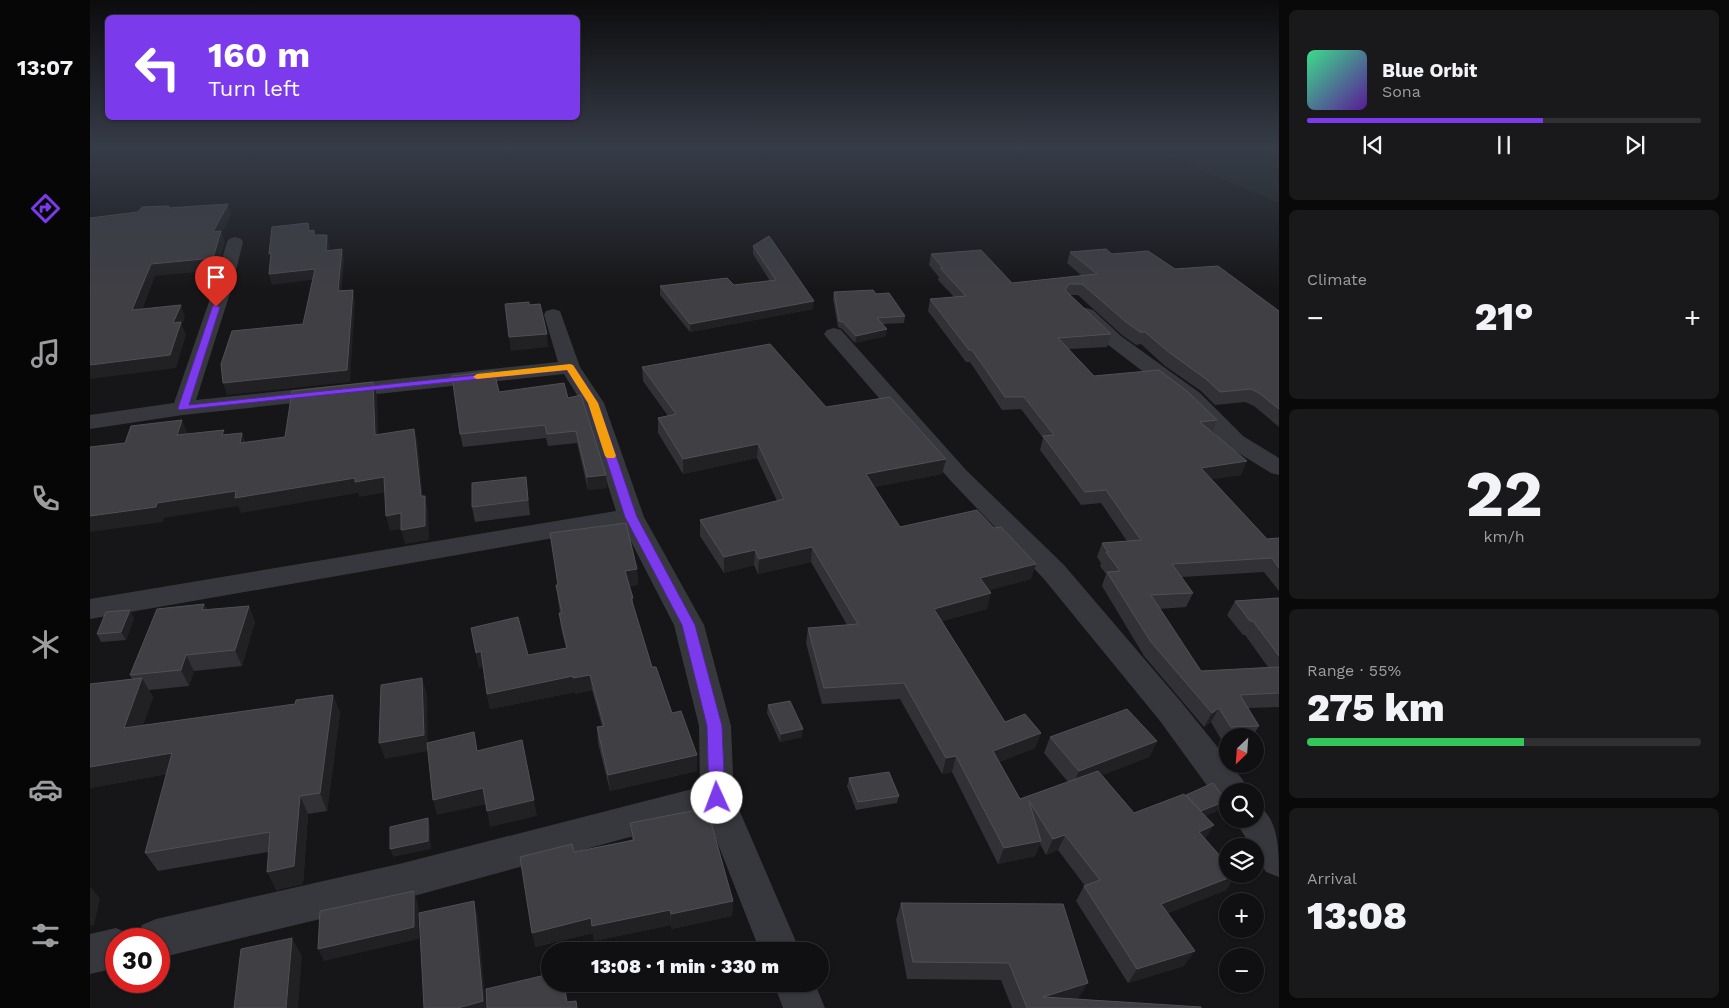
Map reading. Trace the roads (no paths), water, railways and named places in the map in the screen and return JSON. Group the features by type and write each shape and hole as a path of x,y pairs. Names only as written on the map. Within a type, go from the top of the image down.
{"street":[{"path":"183,408 222,290 234,242"},
{"path":"1072,301 1114,340 1192,398 1234,441 1279,468"},
{"path":"553,315 570,367 593,403 631,517 689,625 715,726 717,798 776,942"},
{"path":"834,334 958,475 1054,572 1171,712 1225,783"},
{"path":"90,422 183,408 570,367"},
{"path":"90,609 631,517"},
{"path":"170,936 403,881 717,798"},
{"path":"1259,828 1279,860"},
{"path":"90,954 105,951"},
{"path":"797,992 804,1008"}]}
